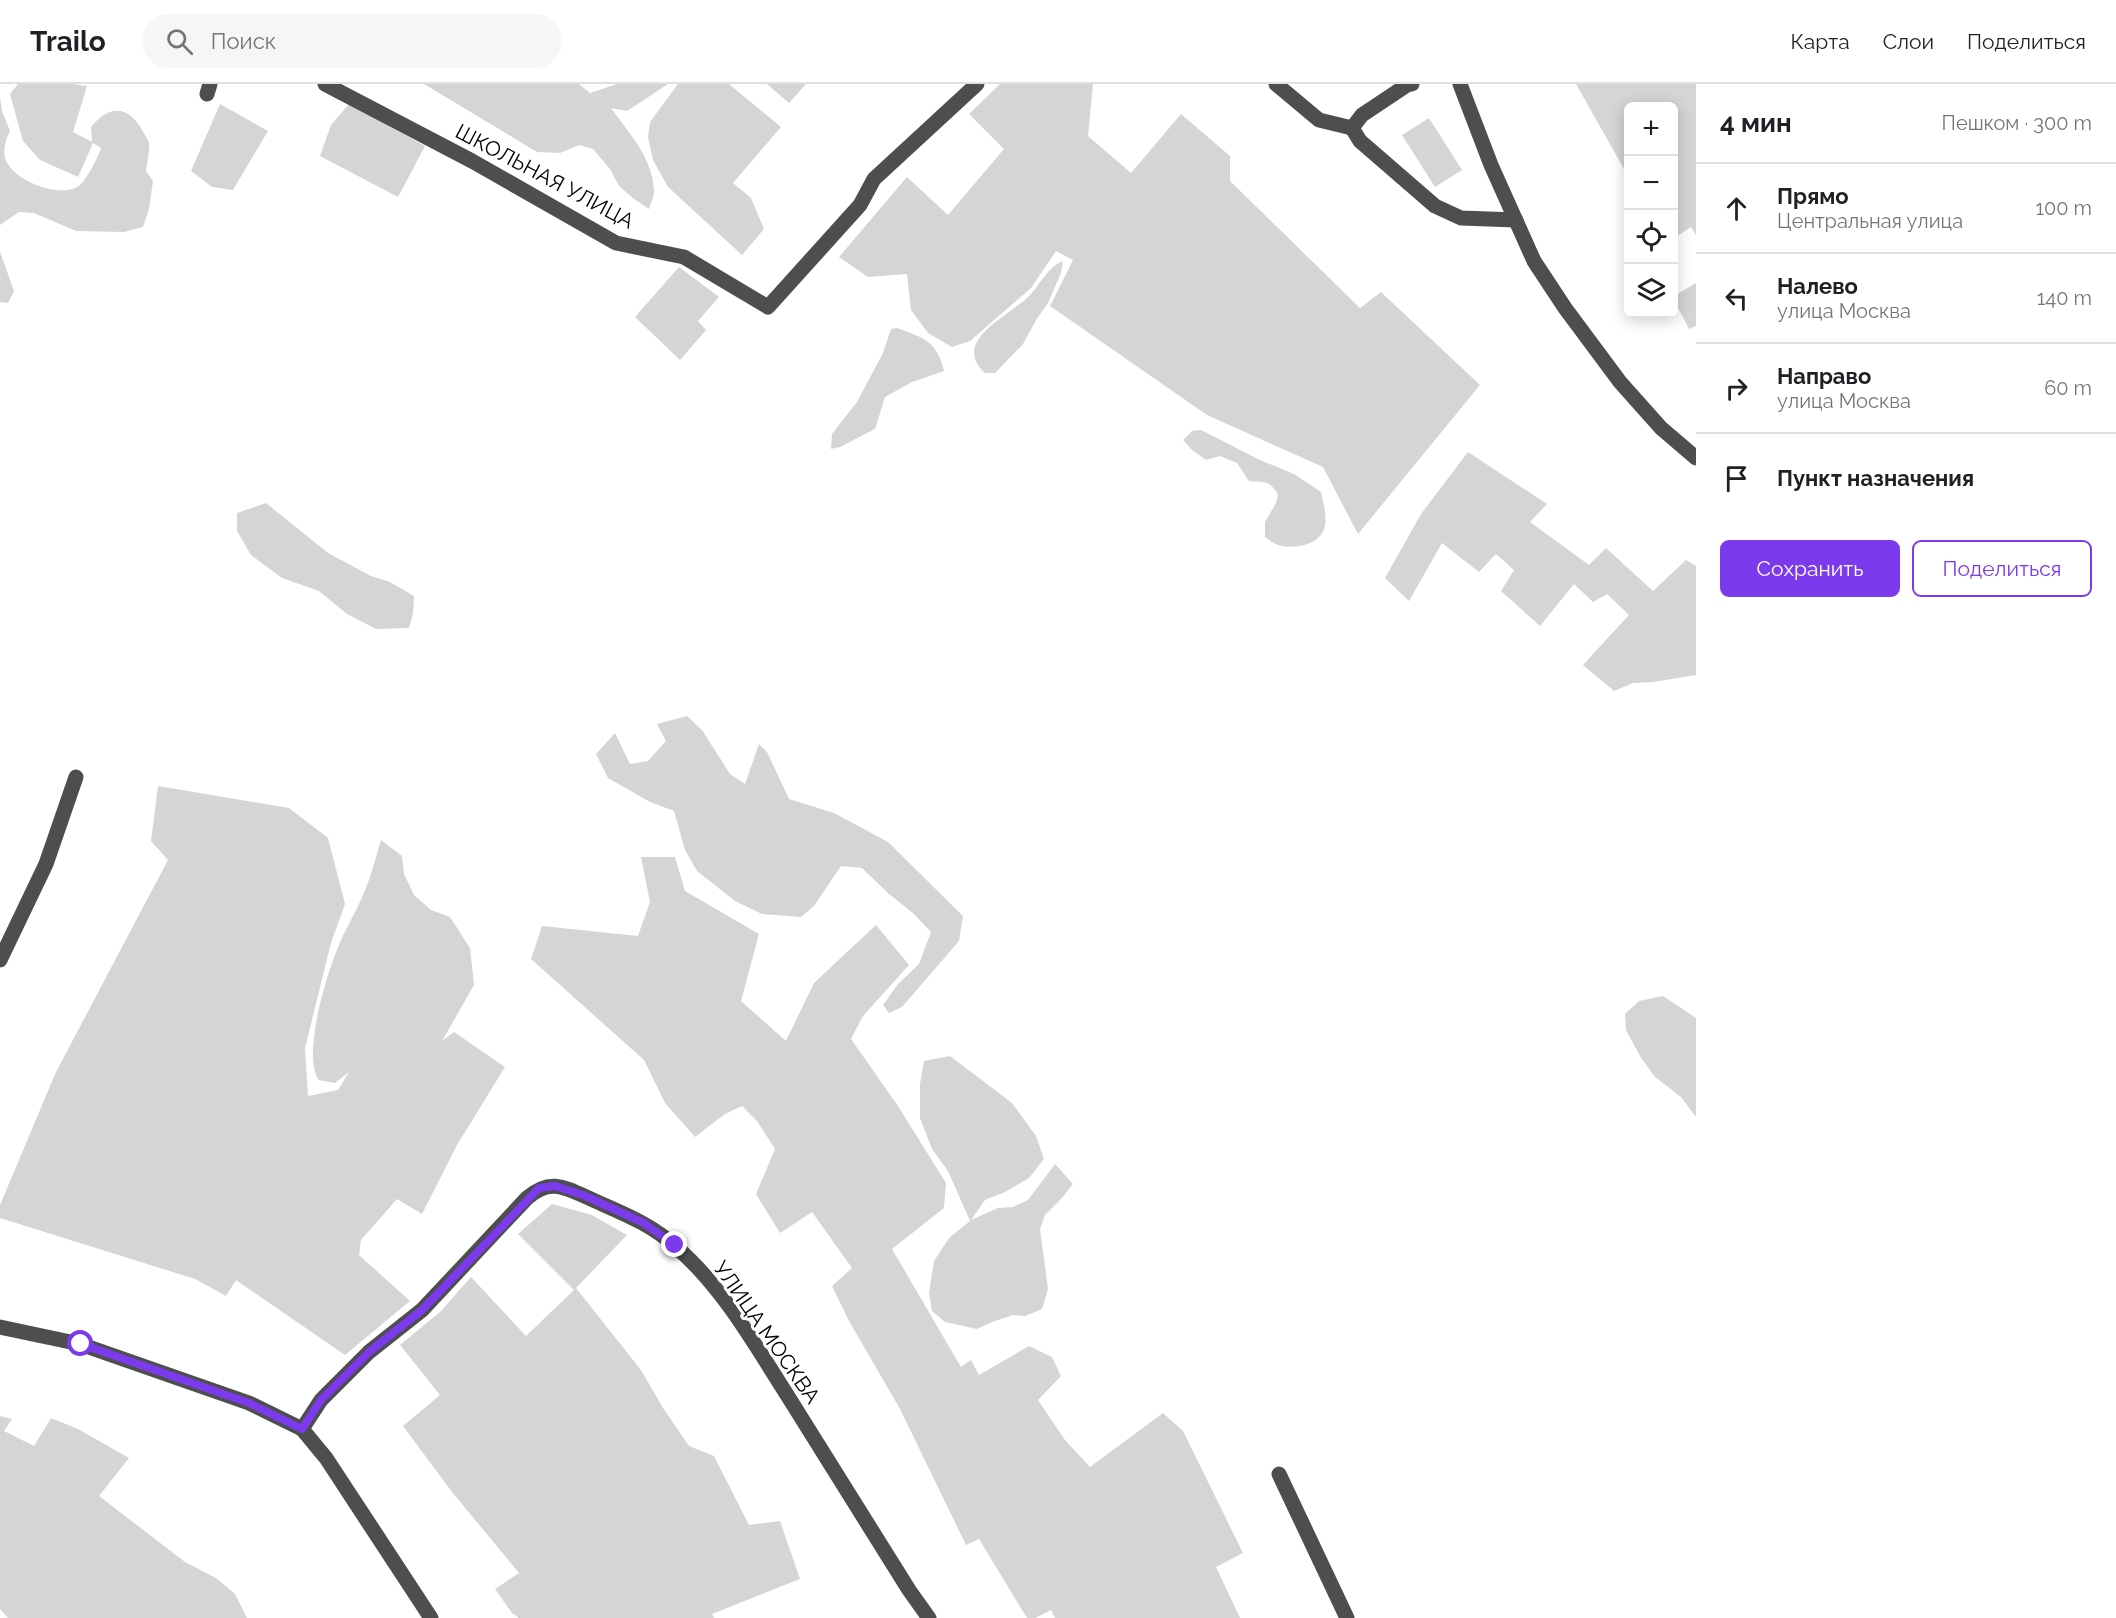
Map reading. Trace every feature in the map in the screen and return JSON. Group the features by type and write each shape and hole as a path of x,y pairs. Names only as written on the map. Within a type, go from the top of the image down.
{"street":[{"name":"ШКОЛЬНАЯ УЛИЦА","path":"325,84 472,161 616,243 684,257 768,307 861,205 874,179 977,84"},
{"path":"1276,84 1319,120 1352,128 1360,141 1435,206 1461,218 1516,220"},
{"path":"1352,128 1362,115 1412,84"},
{"path":"1460,84 1491,165 1534,261 1565,308 1620,382 1661,428 1696,458"},
{"path":"0,960 46,864 76,777"},
{"name":"УЛИЦА МОСКВА","path":"302,1429 321,1400 369,1352 422,1310 527,1198 539,1188 555,1186 583,1195 642,1222 675,1245 706,1276 747,1332 909,1590 929,1618"},
{"path":"0,1327 81,1344 249,1403 302,1429 326,1458 431,1618"},
{"path":"1279,1474 1347,1618"}],"shaded area":[{"path":"18,84 87,86 73,132 92,142 91,127 111,112 124,112 137,122 149,143 146,171 153,181 149,209 143,227 124,232 76,231 34,213 19,212 0,225 0,98 2,111 10,131 5,144 5,158 16,173 36,185 58,190 77,187 87,176 101,148 93,143 78,177 40,160 23,141 10,94"},
{"path":"424,84 579,84 590,93 617,84 668,84 627,111 611,108 645,157 653,179 654,191 649,209 619,186 610,169 593,149 579,145 560,153 537,152"},
{"path":"678,84 729,84 781,127 733,183 751,198 764,229 742,255 668,187 653,160 648,137 650,122"},
{"path":"767,84 806,84 789,103"},
{"path":"1000,84 1093,84 1088,136 1131,173 1181,114 1230,156 1230,181 1360,308 1381,292 1480,385 1358,534 1323,467 1207,415 1050,306 1073,260 1056,251 1031,288 970,341 952,347 928,333 911,310 907,274 868,277 839,257 907,177 948,215 1004,149 969,114"},
{"path":"1576,84 1696,84 1696,235 1691,227 1678,235 1678,102 1624,102 1624,169"},
{"path":"220,104 268,131 233,190 212,187 191,171"},
{"path":"349,104 425,146 398,197 320,156 331,125"},
{"path":"1429,118 1462,170 1435,187 1402,135"},
{"path":"0,252 14,291 8,303 0,302"},
{"path":"1063,261 1061,273 1048,303 1023,344 995,373 985,373 976,362 974,351 978,341 985,331 1027,298 1048,273"},
{"path":"679,267 719,297 698,321 706,330 680,360 635,317"},
{"path":"1696,283 1696,326 1689,329 1678,308 1678,294"},
{"path":"897,328 928,342 938,353 944,371 912,382 885,397 875,429 840,447 831,449 832,434 857,402 883,353 891,329"},
{"path":"1201,430 1260,460 1294,474 1321,492 1325,521 1323,532 1319,537 1306,544 1291,547 1278,545 1265,537 1265,522 1276,503 1278,494 1269,484 1249,481 1237,463 1220,456 1206,460 1191,449 1183,440 1192,431"},
{"path":"1468,452 1547,504 1530,522 1589,565 1606,548 1653,591 1686,560 1696,566 1696,675 1633,683 1614,691 1583,665 1629,615 1607,594 1593,602 1574,584 1540,626 1501,591 1514,570 1496,554 1479,572 1442,543 1409,601 1385,578 1421,514"},
{"path":"266,503 328,553 414,596 409,628 376,629 347,614 319,591 282,578 251,555 237,531 237,513"},
{"path":"687,716 702,730 730,774 745,784 759,744 767,752 789,799 834,813 888,842 963,916 959,941 902,1007 889,1013 883,1005 898,984 919,964 931,932 862,868 841,866 814,906 801,917 762,914 735,901 697,871 685,850 674,811 650,802 608,778 596,754 615,733 630,764 648,761 666,741 657,724"},
{"path":"158,786 289,808 328,838 345,904 331,943 305,1048 308,1096 338,1090 349,1072 335,1083 319,1080 314,1069 314,1037 321,1000 331,967 366,888 381,840 402,856 404,874 414,895 431,910 450,917 470,948 474,985 442,1041 454,1032 505,1067 457,1145 422,1214 397,1199 361,1240 359,1255 410,1301 345,1355 236,1280 226,1296 195,1279 0,1218 0,1205 56,1072 168,860 151,841"},
{"path":"641,857 675,857 685,891 759,934 741,1001 786,1041 814,983 876,925 909,965 863,1016 851,1039 898,1106 946,1183 944,1208 892,1249 961,1367 971,1360 979,1375 1029,1346 1052,1357 1061,1376 1038,1400 1065,1440 1090,1467 1163,1413 1183,1431 1243,1553 1216,1567 1240,1618 1055,1618 1051,1610 1035,1618 1027,1618 979,1539 966,1545 900,1409 849,1321 832,1286 852,1268 812,1212 780,1233 756,1194 775,1149 757,1121 742,1106 725,1114 695,1137 665,1103 644,1060 531,959 542,926 638,936 650,902"},
{"path":"1663,996 1696,1018 1696,1117 1681,1097 1655,1077 1626,1030 1625,1014 1639,1001"},
{"path":"950,1056 1012,1103 1036,1136 1044,1159 1029,1178 985,1200 971,1220 998,1208 1013,1207 1028,1200 1055,1164 1073,1184 1045,1215 1040,1229 1048,1289 1042,1309 1025,1316 1013,1315 977,1329 945,1322 932,1311 929,1293 934,1261 949,1238 970,1221 948,1171 932,1149 920,1118 920,1084 924,1061"},
{"path":"552,1204 592,1215 627,1235 576,1288 641,1370 689,1446 714,1456 749,1525 780,1521 800,1579 712,1614 714,1618 519,1618 512,1613 495,1589 519,1573 452,1492 403,1426 440,1395 400,1345 440,1312 471,1277 526,1336 574,1290 518,1234"},
{"path":"0,1416 12,1419 4,1431 34,1446 51,1418 78,1429 129,1458 99,1496 185,1562 216,1578 235,1594 247,1618 8,1618 0,1609"}],"route":[{"path":"81,1344 249,1403 302,1429 321,1400 369,1352 422,1310 539,1188 555,1186 583,1195 642,1222 675,1245"}]}
